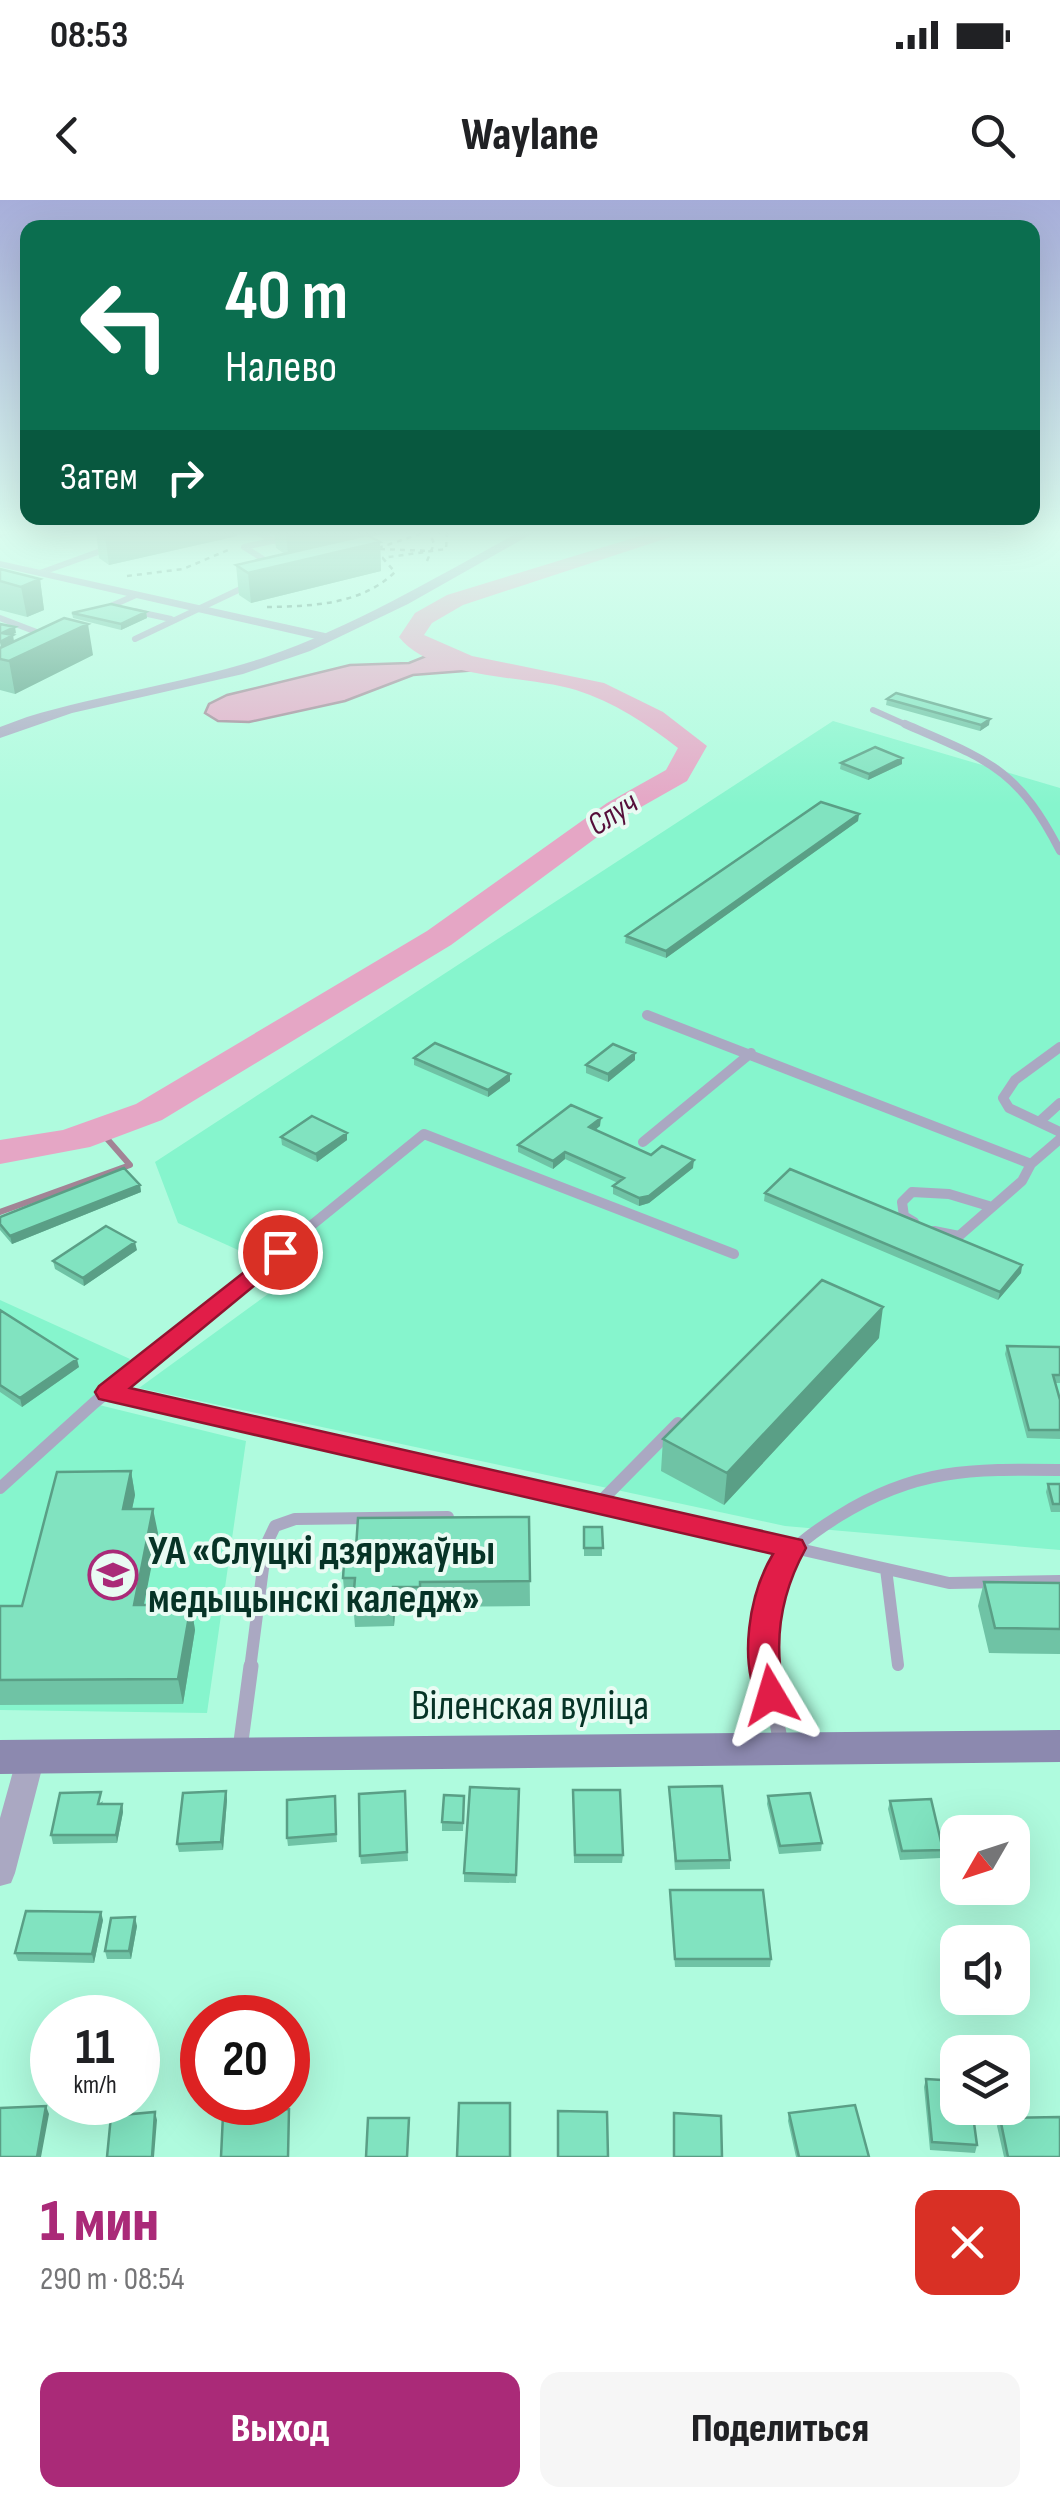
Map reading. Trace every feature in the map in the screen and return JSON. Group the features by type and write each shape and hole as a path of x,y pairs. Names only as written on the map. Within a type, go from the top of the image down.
{"main road":[{"name":"Віленская вуліца","path":"15,1757 783,1752 1060,1746"}],"street":[{"path":"259,622 325,637"},
{"path":"0,734 87,703 252,666 353,622"},
{"path":"0,1873 15,1757"}],"lane":[{"path":"12,622 56,638 42,645"},
{"path":"135,639 166,622"},
{"path":"873,710 994,764 1040,810 1060,851"},
{"path":"647,1014 1031,1164"},
{"path":"992,1207 929,1190 912,1192 902,1202 904,1216 928,1230 958,1236 1022,1182 1031,1164 1060,1135 1009,1108 1002,1098 1016,1080 1060,1048"},
{"path":"643,1142 751,1053"},
{"path":"1039,1122 1060,1102"},
{"path":"0,1488 108,1392 424,1134 734,1254"},
{"path":"108,1392 949,1584 1060,1581"},
{"path":"598,1504 691,1411"},
{"path":"783,1752 765,1666 765,1626 774,1577 792,1548 873,1493 931,1470 1060,1470"},
{"path":"239,1754 266,1545 275,1526 295,1518 448,1516"},
{"path":"886,1569 898,1665"}],"shaded area":[{"path":"436,652 504,668 413,675 345,701 249,722 218,721 205,713 209,704 227,695 350,665 409,663"},
{"path":"833,721 1060,788 1060,1550 785,1526 139,1388 294,1275 178,1223 155,1162"},
{"name":"УА «Слуцкі дзяржаўны медыцынскі каледж»","path":"0,1300 130,1359 95,1404 246,1441 207,1713 0,1710"}],"building":[{"path":"55,622 88,624 9,661 0,659 0,648"},
{"path":"0,624 15,627 2,633 13,635 0,642"},
{"path":"896,693 990,719 981,725 887,699"},
{"path":"875,747 902,758 869,774 841,763"},
{"path":"821,802 859,814 666,951 626,936"},
{"path":"435,1043 510,1074 488,1090 414,1058"},
{"path":"613,1044 635,1053 608,1074 586,1065"},
{"path":"571,1105 601,1118 589,1127 651,1155 662,1146 694,1160 649,1196 639,1198 613,1186 624,1178 565,1152 553,1161 518,1145"},
{"path":"312,1116 347,1133 316,1154 281,1137"},
{"path":"124,1168 140,1185 10,1236 0,1224 0,1217"},
{"path":"790,1169 1022,1265 1000,1292 765,1193"},
{"path":"106,1226 135,1242 83,1278 53,1261"},
{"path":"822,1280 883,1307 727,1473 663,1439"},
{"path":"0,1310 77,1359 20,1398 0,1385"},
{"path":"1007,1346 1060,1347 1060,1375 1053,1375 1060,1400 1060,1430 1029,1430"},
{"path":"131,1471 123,1509 153,1509 134,1605 191,1605 178,1679 0,1680 0,1606 22,1606 57,1472"},
{"path":"1048,1484 1060,1484 1060,1504 1053,1504"},
{"path":"529,1517 530,1581 420,1582 420,1587 393,1587 392,1602 353,1602 355,1578 343,1578 345,1548 356,1548 358,1518"},
{"path":"584,1527 602,1527 603,1548 584,1548"},
{"path":"984,1582 1060,1583 1060,1629 995,1628"},
{"path":"722,1786 730,1860 676,1861 669,1787"},
{"path":"470,1787 519,1789 516,1875 464,1873"},
{"path":"573,1790 620,1790 623,1855 575,1855"},
{"path":"226,1791 221,1842 177,1844 183,1793"},
{"path":"405,1791 407,1852 360,1856 359,1794"},
{"path":"101,1792 98,1804 122,1804 116,1835 51,1835 60,1793"},
{"path":"810,1793 822,1843 780,1846 768,1796"},
{"path":"444,1795 464,1796 463,1823 442,1822"},
{"path":"335,1796 336,1834 287,1838 287,1800"},
{"path":"931,1799 940,1850 902,1851 890,1801"},
{"path":"670,1890 763,1890 771,1959 675,1959"},
{"path":"26,1911 101,1912 92,1954 15,1953"},
{"path":"135,1917 129,1951 105,1951 111,1918"},
{"path":"926,2079 940,2080 940,2125 974,2125 977,2145 932,2142"},
{"path":"459,2103 510,2103 510,2157 457,2157"},
{"path":"855,2105 869,2157 799,2157 789,2113"},
{"path":"30,2107 30,2125 43,2125 37,2157 0,2157 0,2108"},
{"path":"558,2111 607,2112 608,2157 558,2157"},
{"path":"674,2113 721,2116 722,2157 674,2157"},
{"path":"1060,2117 1060,2157 1008,2157 1001,2125 1030,2125 1030,2118"},
{"path":"368,2118 409,2118 407,2157 366,2157"},
{"path":"110,2125 154,2125 152,2157 107,2157"},
{"path":"223,2125 289,2125 288,2157 221,2157"}],"waterway":[{"name":"Случ","path":"0,1152 76,1138 149,1112 439,938 617,809 677,775 693,746 654,718 595,688 468,662 427,648 411,637 420,622"},
{"path":"0,1212 130,1165 102,1133"}],"place":[{"name":"УА «Слуцкі дзяржаўны медыцынскі каледж»","path":"113,1575"}],"route":[{"path":"280,1252 108,1392 792,1548 774,1577 765,1626 765,1666 771,1695"}]}
